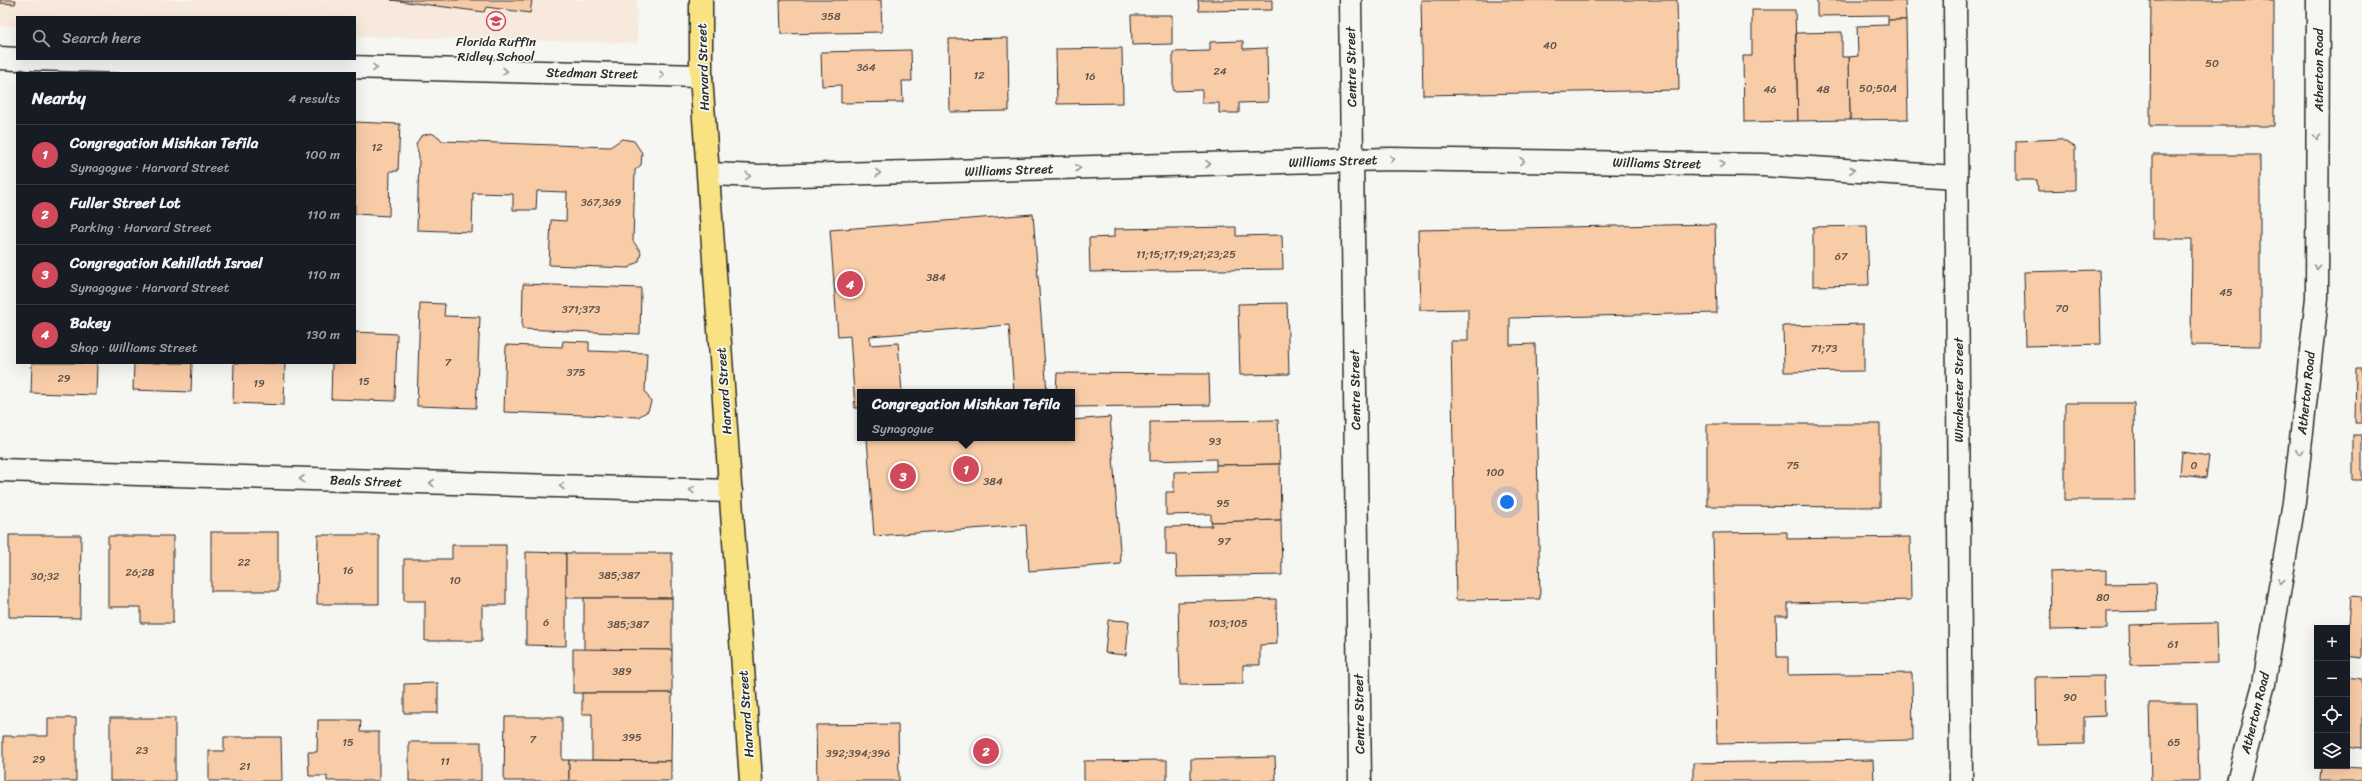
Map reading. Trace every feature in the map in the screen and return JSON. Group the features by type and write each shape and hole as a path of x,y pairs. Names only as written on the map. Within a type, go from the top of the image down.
{"main road":[{"name":"Harvard Street","path":"701,0 701,76 751,781"}],"street":[{"name":"Centre Street","path":"1350,0 1360,781"},
{"name":"Winchester Street","path":"1955,0 1961,781"},
{"name":"Atherton Road","path":"2238,781 2264,684 2294,502 2317,298 2318,0"},
{"path":"0,58 16,59"},
{"name":"Stedman Street","path":"68,60 701,76"},
{"name":"Williams Street","path":"709,174 760,176 1353,159 1763,165 1956,177"},
{"name":"Beals Street","path":"0,470 731,491"}],"shaded area":[{"name":"Florida Ruffin Ridley School","path":"0,0 637,0 637,43 356,36 356,16 16,16 16,26 0,26"}],"building":[{"path":"0,0 16,0 15,4 0,3"},
{"name":"Florida Ruffin Ridley School","path":"391,0 532,0 530,13 486,7 484,12"},
{"path":"780,0 881,0 882,32 781,34"},
{"path":"1198,0 1272,0 1272,10 1199,11"},
{"path":"1421,0 1677,0 1679,90 1423,95"},
{"path":"1817,0 1905,0 1906,20 1888,20 1888,15 1817,16"},
{"path":"2151,0 2274,0 2274,126 2150,126"},
{"path":"1752,10 1795,10 1798,121 1744,122 1743,56 1752,56"},
{"path":"1131,15 1172,15 1172,44 1132,45"},
{"path":"1888,20 1906,20 1908,119 1850,120 1849,57 1858,56 1857,26 1888,25"},
{"path":"1842,32 1842,57 1849,57 1850,120 1798,121 1796,33"},
{"path":"1008,38 1009,111 950,112 949,39"},
{"path":"1243,41 1243,49 1267,48 1268,102 1239,103 1239,113 1219,113 1219,103 1202,103 1202,90 1173,91 1173,52 1210,51 1210,42"},
{"path":"1122,48 1123,103 1057,104 1056,49"},
{"path":"911,50 912,81 902,81 903,102 841,103 841,85 822,86 821,52"},
{"path":"356,122 400,124 398,171 390,171 389,216 356,214"},
{"path":"431,133 439,137 442,141 610,147 622,139 634,141 642,153 641,165 635,170 633,241 641,252 639,261 629,268 549,265 551,220 566,221 567,192 537,191 536,210 513,210 513,194 473,193 472,232 417,230 419,156 416,144 421,136"},
{"path":"2060,139 2075,147 2075,190 2038,191 2037,180 2016,180 2016,141"},
{"path":"2153,155 2260,155 2260,346 2191,345 2192,239 2153,239"},
{"path":"1033,214 1047,389 1014,389 1009,325 870,336 870,345 898,343 902,389 857,389 857,408 855,408 850,336 838,337 830,230"},
{"path":"1715,224 1717,313 1510,318 1510,345 1535,344 1540,599 1456,600 1451,341 1468,341 1468,309 1420,310 1418,230"},
{"path":"1867,226 1869,285 1813,286 1813,227"},
{"path":"1236,227 1236,236 1282,235 1283,269 1090,272 1089,238 1114,237 1114,229"},
{"path":"2099,270 2101,344 2026,346 2024,272"},
{"path":"523,284 641,288 640,334 522,329"},
{"path":"420,303 445,304 444,316 480,317 476,408 417,406"},
{"path":"1287,303 1289,374 1240,375 1238,304"},
{"path":"1864,324 1864,371 1784,372 1783,326"},
{"path":"356,332 397,334 395,401 331,399 332,364 356,364"},
{"path":"563,341 589,342 589,351 647,353 645,391 651,402 648,411 638,417 504,412 506,345 562,347"},
{"path":"32,364 97,364 96,395 31,393"},
{"path":"134,364 192,364 191,392 133,390"},
{"path":"234,364 285,364 284,405 233,403"},
{"path":"2356,368 2362,368 2362,423 2355,423"},
{"path":"1057,373 1209,374 1210,405 1075,407 1075,389 1056,389"},
{"path":"2065,403 2134,403 2135,500 2065,500"},
{"path":"1110,417 1121,564 1029,571 1026,525 874,536 867,441 1075,441 1075,420"},
{"path":"1278,420 1280,464 1216,465 1216,459 1150,461 1150,422"},
{"path":"1707,424 1880,424 1880,507 1707,506"},
{"path":"2353,435 2362,435 2362,480 2353,480"},
{"path":"2182,452 2209,456 2206,478 2180,475"},
{"path":"1280,464 1281,520 1211,522 1211,514 1166,515 1166,492 1174,492 1174,472 1216,471 1216,465"},
{"path":"1281,520 1282,575 1177,577 1176,555 1166,555 1166,527 1212,526 1211,522"},
{"path":"211,532 278,532 278,591 211,591"},
{"path":"1787,532 1787,539 1910,537 1911,600 1788,603 1788,616 1776,616 1777,657 1788,657 1788,675 1912,673 1913,740 1717,744 1713,533"},
{"path":"9,535 81,535 80,618 9,617"},
{"path":"318,535 379,535 379,604 317,604"},
{"path":"108,536 173,536 173,623 141,623 141,607 108,607"},
{"path":"452,545 506,545 506,605 482,605 482,641 425,641 425,601 404,601 404,559 452,559"},
{"path":"526,552 566,553 566,646 526,645"},
{"path":"566,553 672,553 672,598 566,598"},
{"path":"2106,570 2106,584 2156,583 2157,611 2107,612 2107,629 2051,630 2050,572"},
{"path":"2351,596 2362,597 2362,658 2350,656 2349,625"},
{"path":"584,598 672,598 672,650 584,650"},
{"path":"1276,599 1277,644 1260,645 1260,665 1243,665 1243,684 1180,685 1178,602"},
{"path":"1108,620 1129,621 1126,655 1105,653"},
{"path":"2216,623 2217,663 2130,665 2129,625"},
{"path":"573,649 672,650 672,693 573,693"},
{"path":"2104,676 2105,716 2084,717 2084,744 2037,745 2036,677"},
{"path":"2350,677 2362,679 2362,749 2350,747"},
{"path":"438,683 438,713 404,713 404,684"},
{"path":"582,693 672,693 671,761 592,760 592,714 582,714"},
{"path":"2149,703 2197,703 2199,781 2151,781"},
{"path":"505,717 562,717 562,760 569,760 569,781 504,781"},
{"path":"48,718 76,718 76,781 3,781 3,736 48,736"},
{"path":"110,718 175,718 175,781 110,781"},
{"path":"318,720 361,720 360,732 379,732 379,781 327,781 327,776 309,776 308,752 317,752"},
{"path":"898,724 899,781 817,781 816,725"},
{"path":"224,737 281,737 282,781 209,781 209,751 224,751"},
{"path":"409,742 481,742 481,781 409,781"},
{"path":"1275,757 1276,781 1191,781 1191,759"},
{"path":"569,760 671,761 671,781 569,781"},
{"path":"1167,760 1167,781 1084,781 1084,761"},
{"path":"1873,760 1874,781 1693,781 1693,763"},
{"path":"2362,768 2362,781 2320,781 2321,769"}],"place":[{"name":"Florida Ruffin Ridley School","path":"496,21"},
{"name":"Bakey","path":"850,284"},
{"name":"Congregation Mishkan Tefila","path":"966,469"},
{"name":"Congregation Kehillath Israel","path":"903,476"},
{"name":"Fuller Street Lot","path":"986,751"}]}
